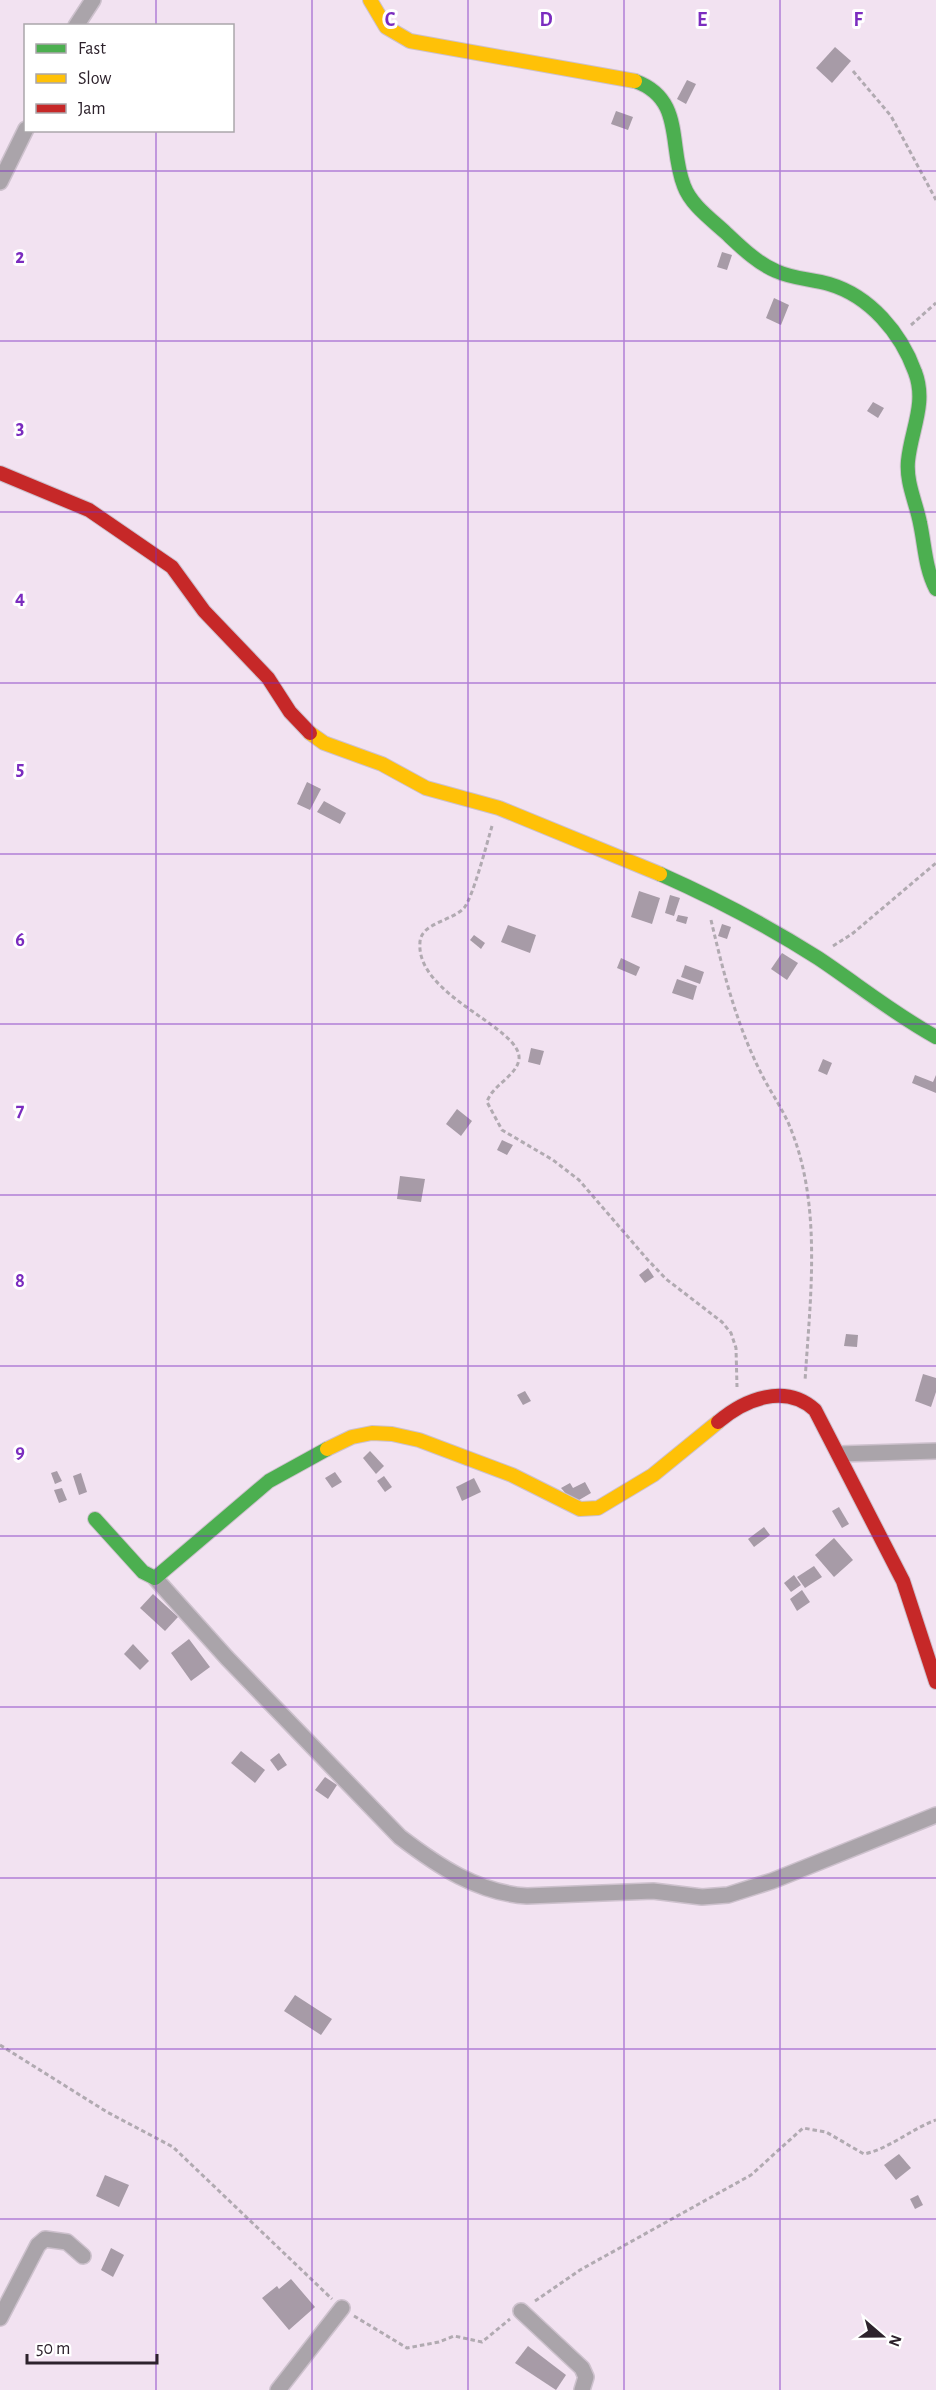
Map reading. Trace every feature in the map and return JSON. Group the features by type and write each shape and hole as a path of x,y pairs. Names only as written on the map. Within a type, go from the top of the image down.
{"street":[{"path":"77,24 93,0"},
{"path":"370,0 377,16 395,34 425,45 534,62 618,78 649,87 663,99 670,120 680,176 691,199 754,258 776,272 836,286 876,312 898,335 917,376 921,396 920,417 909,458 907,477 920,522 924,562 936,590"},
{"path":"0,182 25,132"},
{"path":"0,473 58,495 89,510 172,567 204,611 268,678 290,712 312,735 329,745 382,764 426,788 499,807 705,894 816,957 914,1025 936,1037"},
{"path":"155,1578 269,1481 302,1461 352,1437 392,1434 419,1440 512,1475 580,1509 598,1508 653,1475 737,1406 785,1394 804,1399 814,1410 839,1454 903,1581 936,1682"},
{"path":"839,1454 936,1451"},
{"path":"95,1519 143,1572 155,1578 227,1658 295,1725 399,1837 429,1859 484,1888 506,1894 527,1896 654,1891 702,1896 728,1895 772,1881 936,1815"},
{"path":"0,2318 38,2245 45,2239 67,2242 83,2256"},
{"path":"278,2390 342,2308"},
{"path":"521,2311 582,2368 586,2377 582,2390"}],"path":[{"path":"854,71 891,116 936,200"},
{"path":"898,335 936,303"},
{"path":"499,807 465,907 448,920 426,929 420,935 419,946 424,965 440,986 503,1033 517,1052 519,1059 516,1067 490,1094 487,1102 502,1130 553,1160 579,1180 646,1259 666,1279 722,1322 731,1333 738,1369 737,1406"},
{"path":"816,957 852,934 936,863"},
{"path":"705,894 722,967 735,1010 760,1072 792,1132 808,1198 810,1302 804,1399"},
{"path":"0,2045 108,2112 173,2147 297,2269 342,2308 406,2348 439,2342 454,2336 482,2342 521,2311 580,2270 751,2175 773,2152 803,2128 826,2132 864,2154 877,2152 918,2126 936,2120"}],"building":[{"path":"835,47 851,61 832,83 816,68"},
{"path":"687,80 696,84 686,104 677,99"},
{"path":"616,111 633,117 628,130 611,124"},
{"path":"722,252 732,255 727,270 717,267"},
{"path":"774,298 789,305 781,325 766,318"},
{"path":"873,402 884,408 878,418 867,411"},
{"path":"307,782 321,789 310,810 297,804"},
{"path":"324,801 346,813 340,824 317,812"},
{"path":"639,891 660,898 652,924 631,917"},
{"path":"670,895 680,898 674,916 665,913"},
{"path":"678,915 688,917 686,924 676,921"},
{"path":"722,924 731,927 727,939 718,936"},
{"path":"508,925 536,935 530,953 501,942"},
{"path":"474,935 485,943 481,949 470,940"},
{"path":"782,953 798,963 787,980 771,969"},
{"path":"621,958 640,967 636,976 617,968"},
{"path":"685,965 704,972 700,984 681,977"},
{"path":"677,979 697,986 693,1000 672,993"},
{"path":"531,1048 544,1051 540,1065 528,1062"},
{"path":"823,1059 832,1063 827,1075 818,1071"},
{"path":"915,1075 933,1082 936,1075 936,1093 912,1083"},
{"path":"457,1109 472,1121 461,1136 446,1124"},
{"path":"502,1140 513,1145 507,1155 497,1150"},
{"path":"400,1176 425,1179 421,1202 397,1199"},
{"path":"648,1268 654,1277 645,1283 639,1275"},
{"path":"846,1334 858,1335 857,1347 844,1346"},
{"path":"923,1374 936,1378 936,1392 931,1407 915,1401"},
{"path":"525,1391 531,1401 523,1405 517,1395"},
{"path":"370,1451 384,1466 376,1474 363,1458"},
{"path":"57,1471 62,1481 55,1484 51,1473"},
{"path":"335,1472 342,1482 332,1488 325,1478"},
{"path":"81,1473 87,1492 79,1495 73,1476"},
{"path":"384,1476 392,1487 385,1492 377,1481"},
{"path":"474,1478 481,1492 462,1501 456,1487"},
{"path":"585,1482 591,1493 574,1503 561,1488 570,1483 573,1488"},
{"path":"62,1488 67,1500 59,1503 54,1490"},
{"path":"839,1507 849,1524 842,1528 832,1511"},
{"path":"764,1527 770,1535 754,1547 748,1539"},
{"path":"834,1538 853,1560 834,1577 815,1555"},
{"path":"814,1566 822,1577 805,1588 797,1577"},
{"path":"794,1575 801,1585 791,1592 784,1583"},
{"path":"802,1590 810,1602 797,1611 790,1599"},
{"path":"153,1594 178,1617 165,1631 140,1608"},
{"path":"189,1639 210,1667 191,1681 171,1653"},
{"path":"133,1644 149,1661 140,1670 124,1654"},
{"path":"241,1751 265,1770 255,1783 231,1763"},
{"path":"279,1753 287,1765 278,1771 270,1760"},
{"path":"325,1777 337,1785 328,1799 315,1790"},
{"path":"295,1995 332,2019 321,2035 284,2011"},
{"path":"899,2154 911,2168 896,2180 884,2165"},
{"path":"105,2175 129,2185 119,2207 96,2196"},
{"path":"918,2195 923,2205 915,2209 910,2199"},
{"path":"111,2248 124,2255 113,2277 101,2270"},
{"path":"291,2279 315,2307 289,2330 262,2298 277,2286 279,2289"},
{"path":"528,2346 566,2375 556,2390 515,2363"}],"traffic: fast":[{"path":"635,81 651,89 662,99 672,125 679,171 684,186 691,199 702,211 769,268 789,276 829,284 858,297 882,318 901,343 915,372 919,395 919,406 908,461 908,477 920,523 927,565 936,589"},
{"path":"660,874 780,935 936,1037"},
{"path":"95,1519 143,1572 155,1578 269,1481 327,1449"}],"traffic: slow":[{"path":"370,0 386,27 410,41 635,81"},
{"path":"310,733 324,743 382,764 426,788 499,808 660,874"},
{"path":"327,1449 352,1437 372,1433 392,1434 419,1440 512,1475 580,1509 598,1508 653,1475 718,1422"}],"traffic: jam":[{"path":"0,473 89,510 172,567 204,611 268,678 290,712 310,733"},
{"path":"718,1422 740,1407 765,1397 791,1397 815,1410 903,1581 936,1682"}]}
